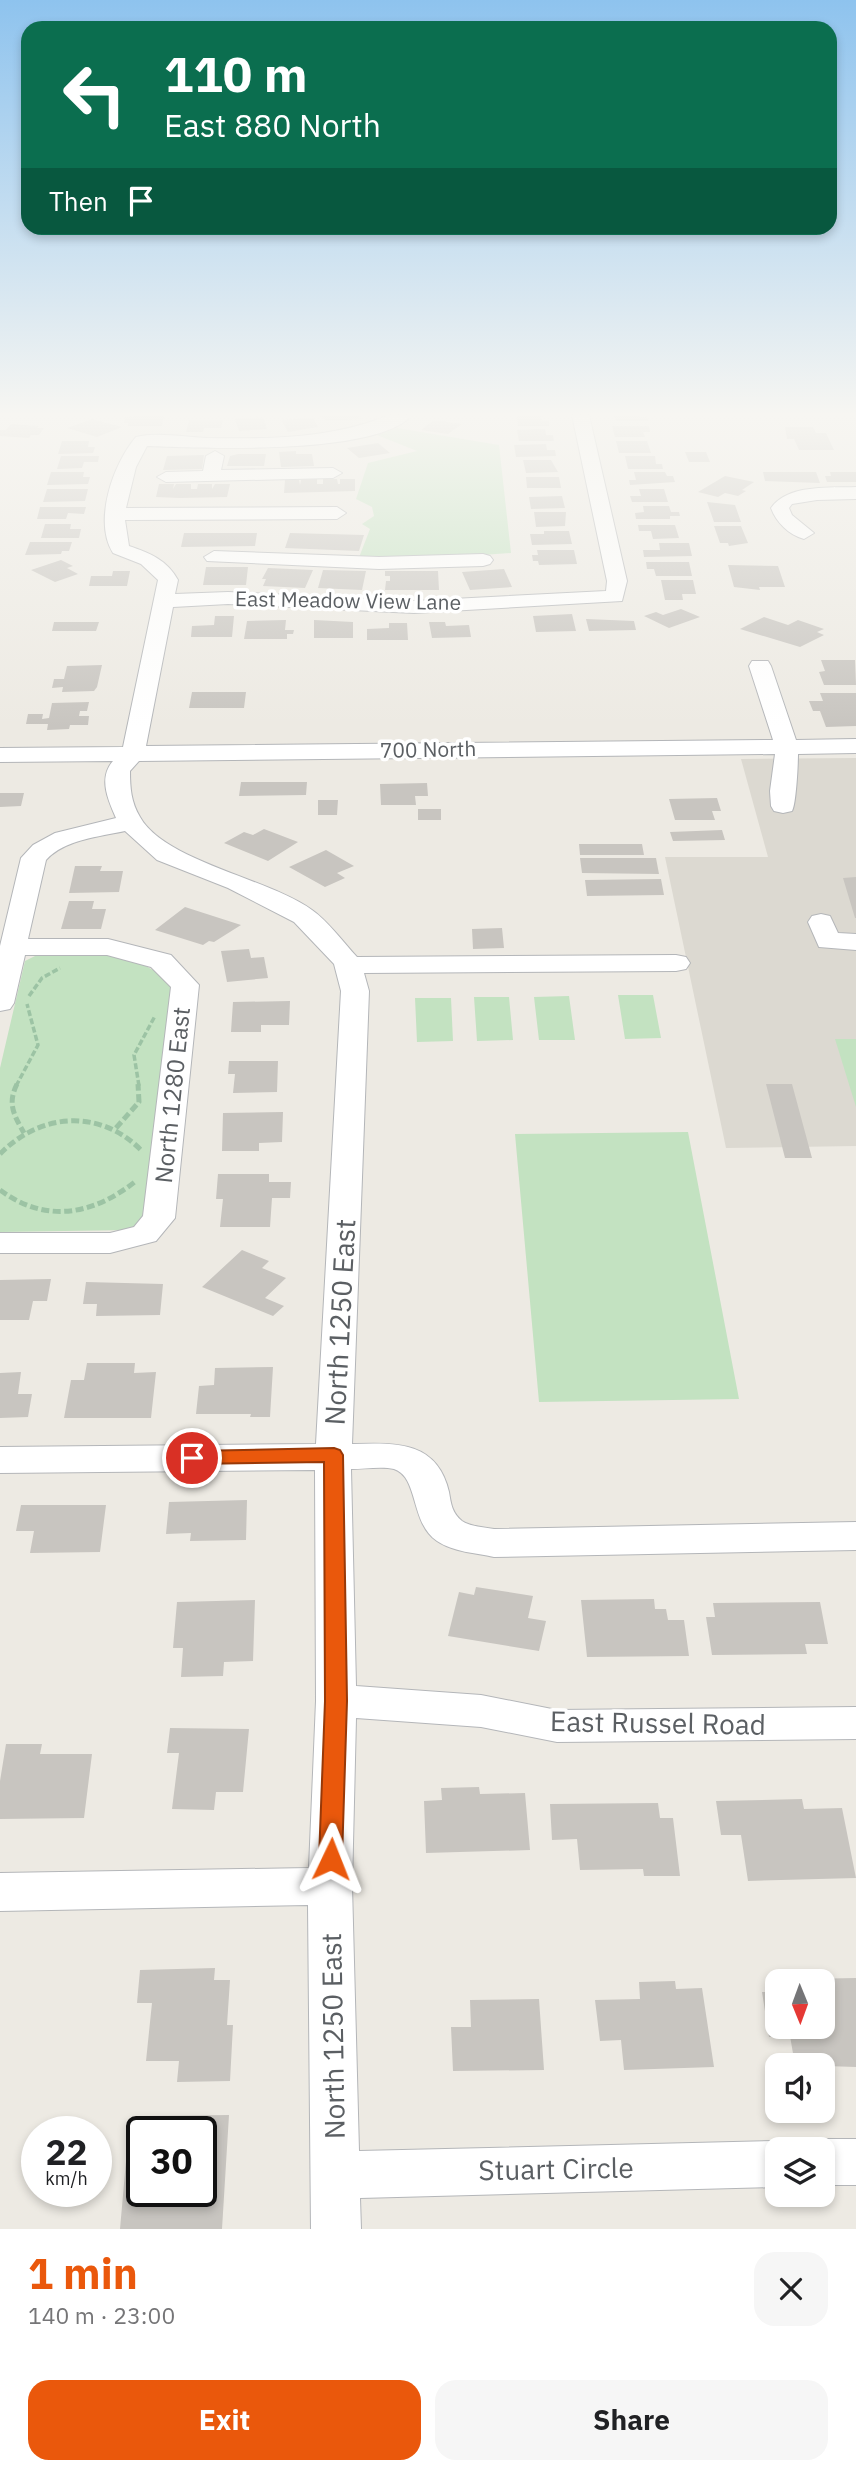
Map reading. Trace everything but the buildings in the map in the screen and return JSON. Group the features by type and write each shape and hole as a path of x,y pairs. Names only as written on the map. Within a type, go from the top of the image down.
{"street":[{"path":"115,519 120,549 152,561 164,571 168,580 134,753 118,770 118,794 130,823 166,855 237,883 303,916 347,964 676,963"},
{"path":"150,519 267,536 379,563 483,560"},
{"path":"214,557 319,519"},
{"name":"East Meadow View Lane","path":"165,601 228,598 414,607 615,597 617,581 604,519"},
{"path":"785,519 804,533"},
{"path":"760,666 786,746 780,792 783,806"},
{"name":"700 North","path":"0,755 856,746"},
{"path":"0,1003 34,858 40,849 54,841 130,823"},
{"path":"821,922 828,941 856,942"},
{"name":"North 1280 East","path":"0,1243 110,1243 145,1234 159,1218 185,985 161,961 107,947 13,947"},
{"name":"North 1250 East","path":"336,2229 330,1886 336,1701 334,1455 355,991 347,964"},
{"path":"0,1460 399,1456 416,1463 425,1473 437,1518 447,1529 461,1536 494,1543 856,1536"},
{"name":"East Russel Road","path":"336,1701 481,1711 557,1726 856,1723"},
{"path":"0,1892 330,1886"},
{"path":"835,2162 856,2162"},
{"name":"Stuart Circle","path":"336,2175 765,2164"}],"path":[{"path":"24,1133 12,1112 11,1097 38,1045 26,1002 46,972 70,964"},
{"path":"116,1128 138,1108 142,1096 134,1055 158,1011"},
{"path":"1,1151 24,1133 46,1125 71,1121 95,1122 116,1128 133,1138 142,1151 143,1158"},
{"path":"0,1190 11,1200 30,1208 54,1212 79,1210 103,1204 123,1193 140,1173"}],"shaded area":[{"path":"856,758 856,1146 726,1148 665,857 768,857 741,759"}],"green space":[{"path":"369,519 507,519 511,553 412,560 358,560 370,529 362,524"},
{"path":"39,954 94,954 129,959 160,975 173,989 145,1219 140,1226 129,1230 0,1232 0,1068 25,961"},
{"path":"618,995 653,995 661,1038 625,1039"},
{"path":"569,996 575,1040 539,1040 534,997"},
{"path":"474,997 509,997 513,1040 477,1041"},
{"path":"415,998 451,998 453,1041 417,1042"},
{"path":"835,1039 856,1039 856,1107"},
{"path":"688,1132 739,1399 539,1402 515,1134"}],"route":[{"path":"192,1458 334,1455 336,1701 331,1859"}]}
